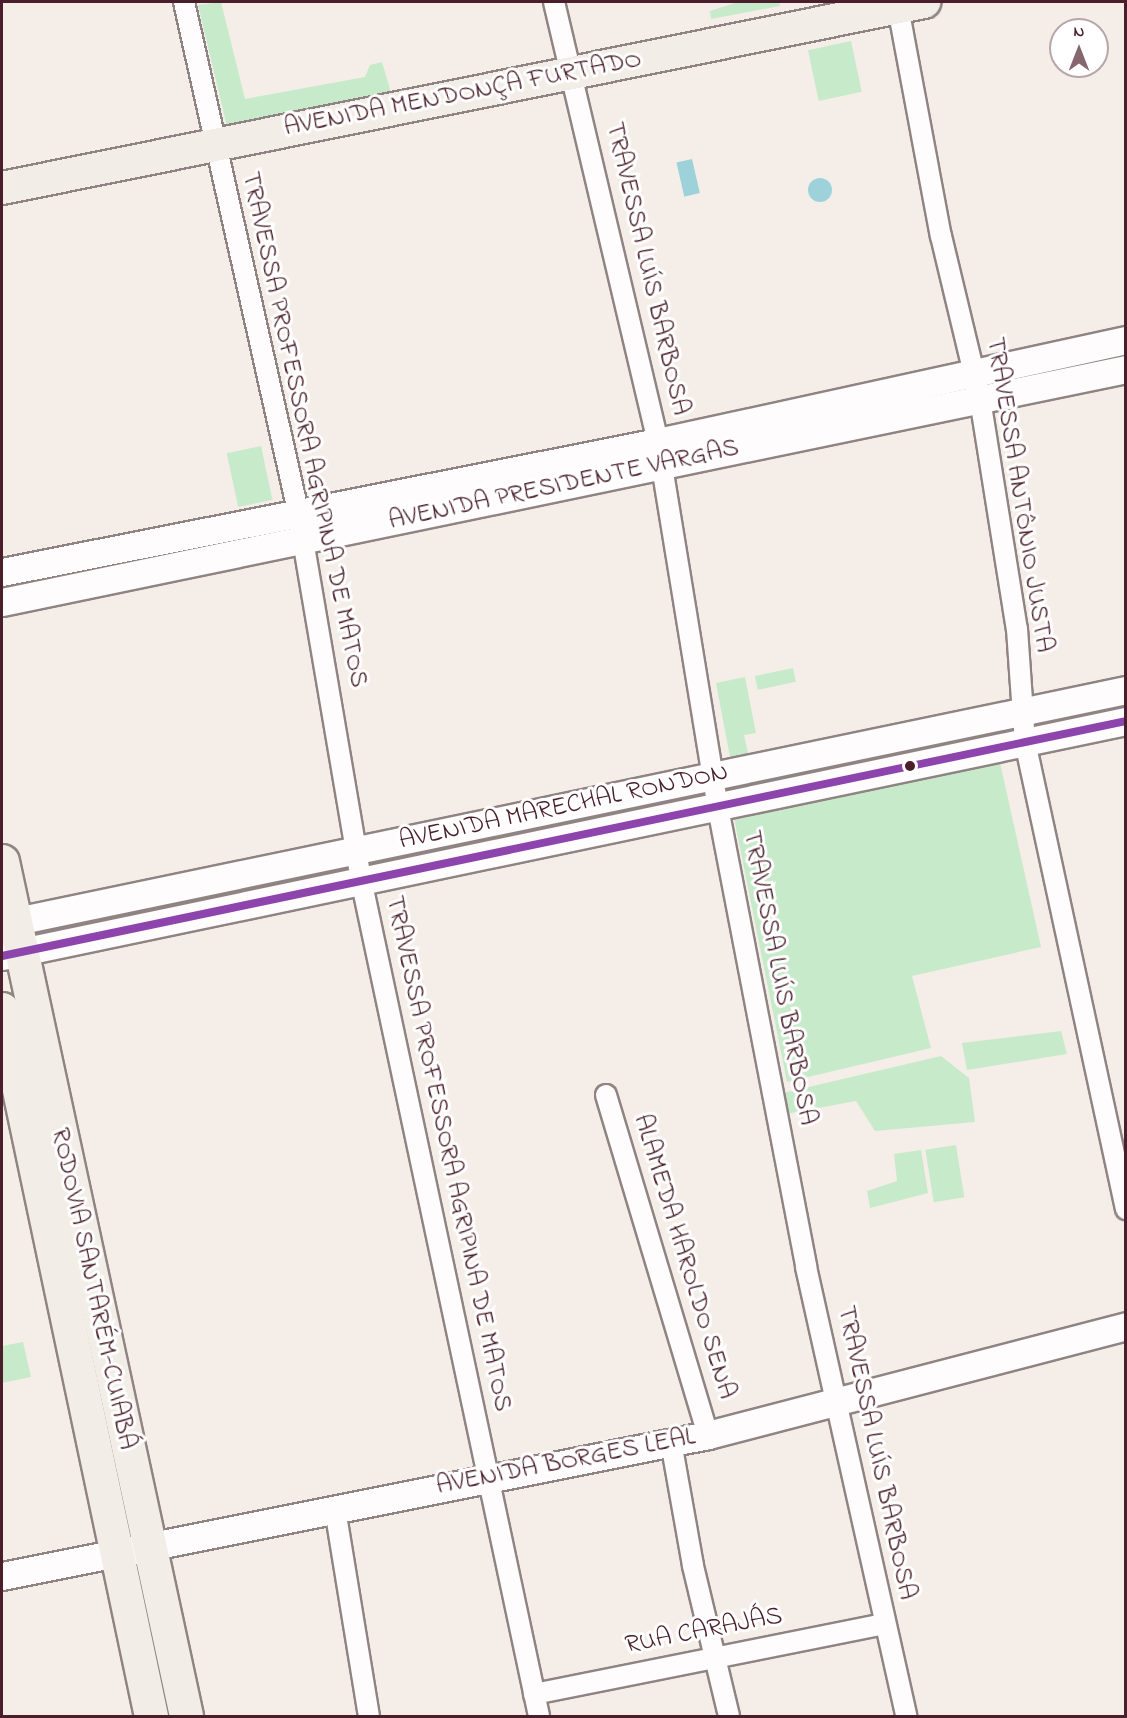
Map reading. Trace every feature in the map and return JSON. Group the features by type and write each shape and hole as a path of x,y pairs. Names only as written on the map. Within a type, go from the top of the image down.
{"highway":[{"name":"RODOVIA SANTARÉM-CUIABÁ","path":"2,861 10,939 131,1547 151,1716"},
{"name":"RODOVIA SANTARÉM-CUIABÁ","path":"2,1009 131,1547 186,1716"}],"main road":[{"name":"AVENIDA MENDONÇA FURTADO","path":"569,64 827,2"},
{"name":"AVENIDA MENDONÇA FURTADO","path":"2,171 215,136 569,64 906,3"},
{"name":"AVENIDA MENDONÇA FURTADO","path":"2,188 215,136"}],"street":[{"name":"TRAVESSA PROFESSORA AGRIPINA DE MATOS","path":"184,2 298,511 362,884 539,1716"},
{"name":"TRAVESSA LUÍS BARBOSA","path":"554,2 661,454 718,808 806,1267 839,1403 906,1716"},
{"name":"TRAVESSA ANTÔNIO JUSTA","path":"906,3 941,236 980,399 1017,629 1020,712 1025,742 1125,1209"},
{"name":"AVENIDA PRESIDENTE VARGAS","path":"2,602 303,539 661,454 975,373 1125,340"},
{"name":"AVENIDA PRESIDENTE VARGAS","path":"2,572 298,511 661,454 980,399 1125,369"},
{"name":"AVENIDA MARECHAL RONDON","path":"10,939 357,851 1125,690"},
{"name":"AVENIDA MARECHAL RONDON","path":"10,939 362,884 1125,721"},
{"name":"ALAMEDA HAROLDO SENA","path":"606,1095 708,1435"},
{"name":"AVENIDA BORGES LEAL","path":"2,1576 131,1547 708,1435 839,1403 1125,1326"},
{"path":"671,1442 729,1716"},
{"path":"335,1509 369,1716"},
{"name":"RUA CARAJÁS","path":"534,1694 885,1624"}],"green space":[{"path":"221,2 245,99 365,77 370,65 382,62 392,96 228,131 198,5"},
{"path":"738,2 779,2 780,6 711,19 710,11"},
{"path":"851,41 862,92 819,101 808,50"},
{"path":"261,446 272,500 238,507 227,453"},
{"path":"793,668 796,682 758,690 755,676"},
{"path":"745,677 756,733 744,735 748,753 730,757 716,683"},
{"path":"1008,724 1011,735 738,808 736,797"},
{"path":"999,758 1041,947 912,976 931,1048 787,1082 734,818"},
{"path":"695,792 698,804 371,867 369,862 372,857"},
{"path":"332,865 340,874 30,942 27,930"},
{"path":"1061,1031 1067,1054 967,1070 962,1043"},
{"path":"941,1056 969,1078 975,1122 875,1131 856,1101 786,1114 783,1093"},
{"path":"956,1145 964,1197 934,1202 925,1150"},
{"path":"921,1150 928,1193 870,1208 867,1191 897,1181 894,1154"},
{"path":"23,1342 31,1377 2,1383 2,1346"}],"water":[{"path":"692,159 700,193 684,197 676,163"},
{"path":"820,178 829,181 832,190 829,199 820,202 811,199 808,190 811,181"}],"transit line":[{"path":"2,956 1126,721"}]}
